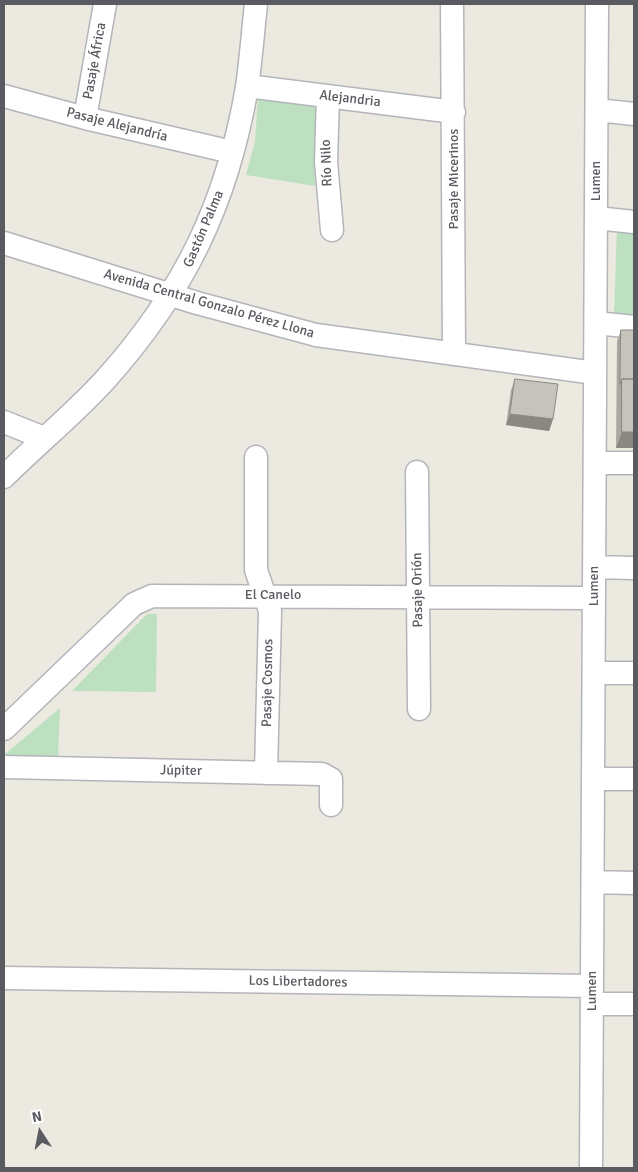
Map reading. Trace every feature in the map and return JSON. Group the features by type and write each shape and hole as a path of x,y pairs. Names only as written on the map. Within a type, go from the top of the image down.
{"street":[{"name":"Pasaje África","path":"85,118 105,4"},
{"name":"Gastón Palma","path":"4,477 110,374 172,295 207,228 232,152 247,86 256,4"},
{"name":"Pasaje Micerinos","path":"452,4 454,354"},
{"name":"Lumen","path":"591,1168 597,4"},
{"name":"Alejandria","path":"247,86 454,112"},
{"name":"Pasaje Alejandría","path":"4,96 85,118 232,152"},
{"name":"Río Nilo","path":"328,96 326,162 332,230"},
{"path":"597,110 634,114"},
{"path":"596,218 634,222"},
{"name":"Avenida Central Gonzalo Pérez Llona","path":"4,243 268,324 316,334 595,374"},
{"path":"596,323 634,327"},
{"path":"4,422 44,438"},
{"name":"Pasaje Cosmos","path":"256,457 256,570 270,611 266,773"},
{"path":"595,462 634,463"},
{"name":"Pasaje Orión","path":"416,472 419,709"},
{"path":"594,567 634,568"},
{"name":"El Canelo","path":"4,729 134,604 142,599 162,594 594,598"},
{"path":"594,673 634,673"},
{"name":"Júpiter","path":"4,767 326,774 330,780 331,805"},
{"path":"593,779 634,779"},
{"path":"593,882 634,883"},
{"name":"Los Libertadores","path":"4,978 592,995 634,1004"}],"green space":[{"path":"258,97 317,105 314,150 315,186 246,175 255,141"},
{"path":"617,225 634,225 634,319 614,318"},
{"path":"147,614 157,614 156,692 72,691"},
{"path":"60,708 58,758 4,755"}],"building":[{"path":"621,330 634,330 634,379 622,379 620,384"},
{"path":"515,379 558,384 553,419 510,414"},
{"path":"622,379 634,379 634,432 622,432"}]}
